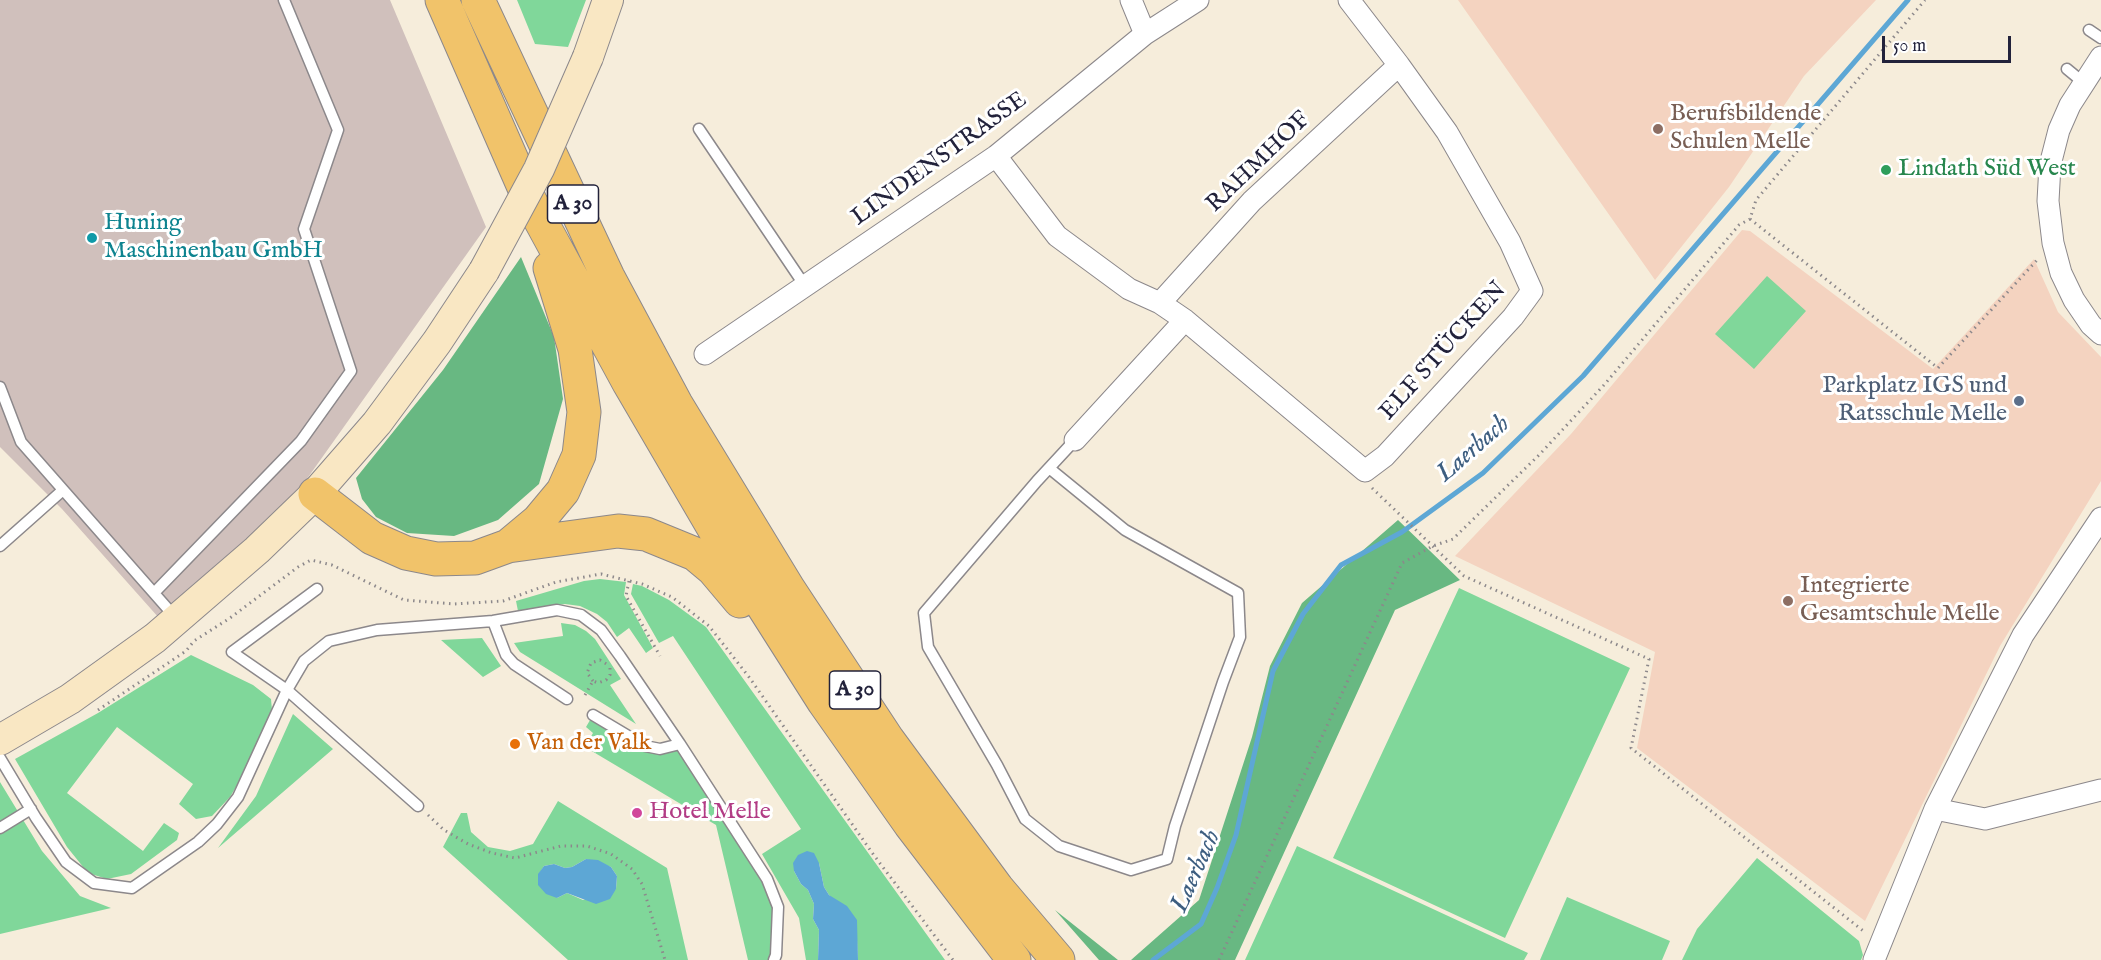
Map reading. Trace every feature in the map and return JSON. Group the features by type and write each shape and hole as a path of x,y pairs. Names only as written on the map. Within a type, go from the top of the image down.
{"highway":[{"name":"A 30","path":"442,0 530,201 629,383 716,532 824,702 910,824 1014,960"},
{"name":"A 30","path":"478,0 608,277 676,404 788,588 888,740 997,888 1058,960"},
{"path":"508,546 538,522 562,491 579,455 584,412 575,349 530,201"},
{"path":"315,494 372,538 406,553 436,559 475,558 508,546 618,531 646,534 695,554 713,569 824,702"}],"main road":[{"path":"0,740 186,631 250,557 315,494 398,396 484,271 539,169 588,57 608,0"}],"street":[{"path":"1131,0 1145,34"},
{"name":"LINDENSTRASSE","path":"705,354 996,156 1145,34 1198,0"},
{"name":"ELF STÜCKEN","path":"1349,0 1399,64 1447,132 1510,242 1532,291 1513,318 1385,456 1365,471 1355,462"},
{"path":"2101,57 2070,105 2059,130 2050,165 2048,201 2053,243 2061,273 2074,300 2091,325 2101,334"},
{"name":"RAHMHOF","path":"1160,303 1252,201 1399,64"},
{"path":"996,156 1057,236 1129,289 1160,303 1185,320 1355,462"},
{"path":"1075,440 1185,320"},
{"path":"1877,952 1935,809 2023,634 2098,528"},
{"path":"1935,809 1985,819 2101,790"}],"lane":[{"path":"154,593 301,441 351,371 304,229 338,130 284,0"},
{"path":"2089,30 2101,38"},
{"path":"2067,69 2084,82"},
{"path":"699,129 805,286"},
{"path":"0,387 21,442 186,631"},
{"path":"1049,468 1125,530 1238,593 1240,637 1175,826 1167,859 1131,870 1059,846 1025,819 997,765 928,647 924,613 1049,468 1075,440"},
{"path":"0,546 63,490"},
{"path":"317,590 232,652 287,690 418,806"},
{"path":"0,758 66,862 94,883 132,888 198,842 217,824 238,797 287,690 304,661 329,641 377,630 493,621 557,610 581,615 601,630 621,656 767,879 778,907 774,960"},
{"path":"493,621 506,656 514,664 567,699"},
{"path":"593,715 645,746 660,749 680,744"},
{"path":"0,828 31,808"}],"path":[{"path":"1219,960 1402,563 1433,546 1453,539 1540,454 1604,385 1739,225 1750,219 1756,200 1925,0"},
{"path":"1750,219 1938,368 2053,243"},
{"path":"1355,462 1360,478 1464,576 1649,659 1631,748 1877,952"},
{"path":"186,631 231,618 298,567 311,560 332,566 404,600 454,604 503,601 556,582 601,574 629,581 672,597 709,626 749,677 873,854 953,960"},
{"path":"629,581 626,596 660,656"},
{"path":"609,667 621,656"},
{"path":"600,660 609,667 610,675 606,680 598,683 593,681 587,673 591,663 600,660"},
{"path":"585,695 593,681"},
{"path":"418,806 444,830 468,844 492,853 515,858 561,846 587,846 611,854 632,869 642,884 665,960"}],"shaded area":[{"path":"0,0 390,0 486,227 294,497 159,618 62,509 0,447"},
{"name":"Berufsbildende Schulen Melle","path":"1458,0 1876,0 1804,76 1729,187 1655,280"},
{"name":"Integrierte Gesamtschule Melle","path":"1742,230 1750,231 1933,369 2034,259 2058,312 2101,357 2101,481 2000,646 1865,921 1637,748 1655,652 1455,556 1571,434"}],"green space":[{"path":"517,0 586,0 568,47 535,44"},
{"path":"521,257 554,337 563,399 539,484 498,520 454,536 407,533 376,517 362,499 356,478 443,370"},
{"path":"1767,276 1806,311 1754,369 1715,334"},
{"path":"1398,520 1460,580 1395,610 1235,960 1131,960 1199,900 1252,737 1270,666 1302,603"},
{"path":"600,579 626,582 624,595 653,648 646,653 629,628 617,637 607,622 580,606 565,604 518,611 516,601 584,581"},
{"path":"633,584 642,586 669,600 706,627 945,960 858,960 856,920 829,895 824,887 819,863 794,871 801,884 808,890 814,904 813,919 819,930 818,960 806,960 799,918 762,854 801,829 673,636 659,643 631,594"},
{"path":"1459,588 1630,668 1505,938 1333,858"},
{"path":"561,623 575,625 595,639 621,679 610,685 636,724 520,652 514,643 563,636"},
{"path":"482,638 501,666 483,677 441,640"},
{"path":"191,655 253,685 271,699 272,710 243,775 230,797 212,816 196,819 179,804 193,784 117,727 67,793 143,851 164,823 179,833 177,840 131,874 107,879 88,873 67,847 15,759 98,713"},
{"path":"293,714 333,749 218,848 256,796"},
{"path":"593,715 645,746 680,744 778,907 774,960 748,960 716,825 585,747 593,733 586,727"},
{"path":"0,782 42,851 80,896 111,908 0,934"},
{"path":"558,801 667,868 688,960 568,960 443,847 461,813 467,813 471,832 488,847 510,851 533,844","holes":["586,859 611,867 617,876 616,889 583,900 567,893 557,898 539,874 544,866 554,864 565,868 572,867"]},
{"path":"1297,846 1528,953 1524,960 1245,960"},
{"path":"1757,858 1859,941 1863,955 1861,960 1682,960 1697,929"},
{"path":"1567,897 1670,941 1662,960 1540,960"},
{"path":"1055,910 1118,960 1099,960"}],"water":[{"path":"807,851 814,853 819,863 824,887 829,895 847,906 857,920 858,960 818,960 819,930 813,919 814,904 808,890 801,884 794,871 793,863 798,855"},
{"path":"586,859 598,860 611,867 617,876 616,889 610,899 596,904 567,893 557,898 546,894 538,885 538,874 544,866 554,864 565,868 572,867"}],"waterway":[{"name":"Laerbach","path":"1153,960 1201,924 1236,835 1273,671 1303,614 1341,565 1402,532 1483,473 1583,376 1908,0"}],"place":[{"name":"Berufsbildende Schulen Melle","path":"1658,129"},
{"name":"Lindath Süd West","path":"1886,170"},
{"name":"Huning Maschinenbau GmbH","path":"92,238"},
{"name":"Parkplatz IGS und Ratsschule Melle","path":"2019,401"},
{"name":"Integrierte Gesamtschule Melle","path":"1788,601"},
{"name":"Van der Valk","path":"515,744"},
{"name":"Hotel Melle","path":"637,813"}]}
